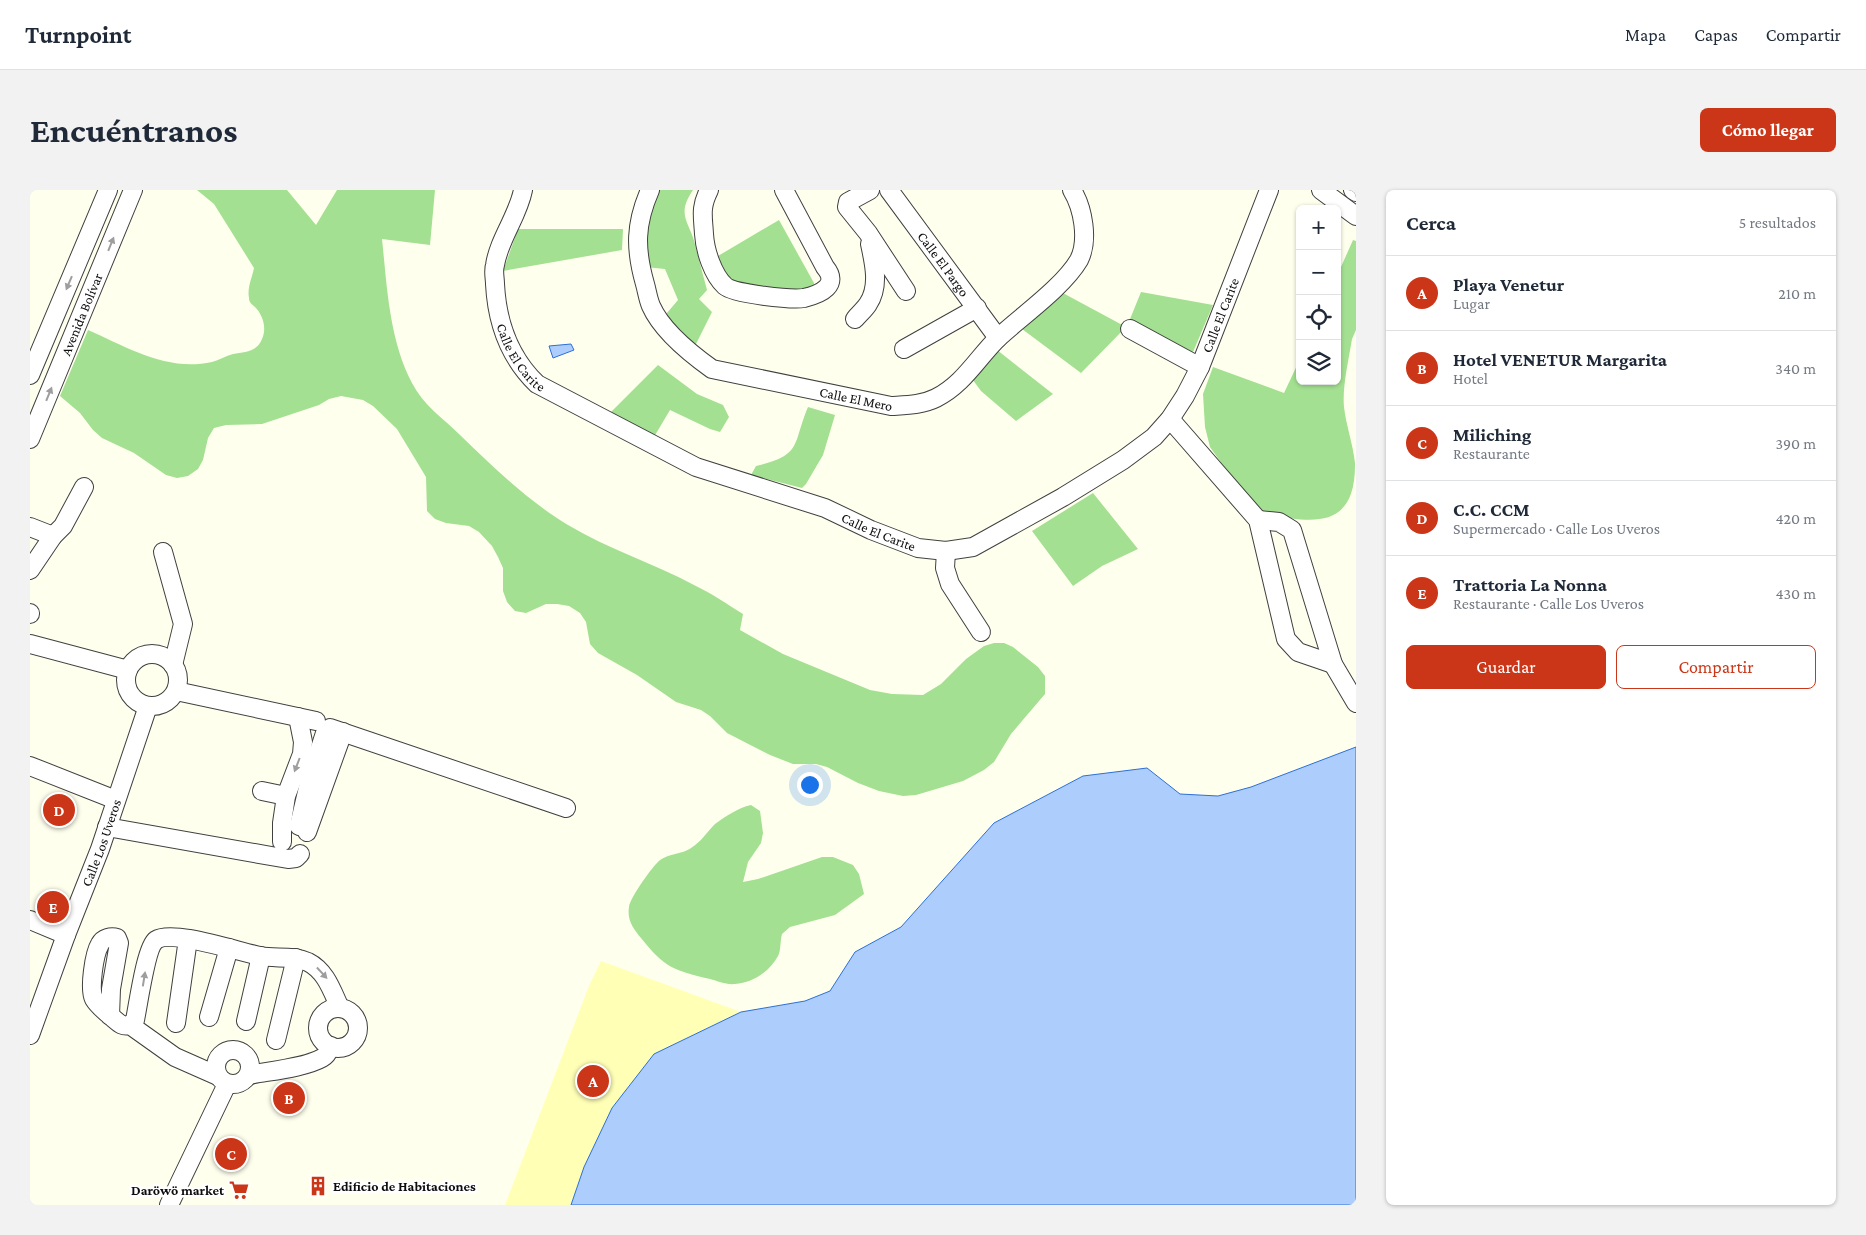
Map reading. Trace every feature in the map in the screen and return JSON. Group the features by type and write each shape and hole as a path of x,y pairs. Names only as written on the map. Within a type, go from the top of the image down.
{"street":[{"name":"Avenida Bolívar","path":"30,375 108,190"},
{"name":"Avenida Bolívar","path":"30,439 133,190"},
{"name":"Calle El Carite","path":"523,190 521,203 494,266 496,300 503,333 524,371 537,384 696,467 825,508 871,530 918,548 946,551 973,547 1063,497 1123,460 1154,437 1170,419 1186,396 1200,366 1269,190"},
{"name":"Calle El Mero","path":"650,190 641,217 637,251 651,306 668,330 690,353 712,369 891,406 919,404 936,398 954,386 971,370 998,338 1040,302 1064,278 1079,259 1083,241 1084,222 1079,201 1072,190"},
{"path":"709,190 702,209 704,244 720,281 727,288 740,292 804,298 826,289 831,281 831,273 825,267 784,190"},
{"path":"870,190 847,204 906,291"},
{"name":"Calle El Pargo","path":"889,190 998,338"},
{"path":"1321,190 1356,216"},
{"path":"854,319 868,304 875,283 874,264 868,234"},
{"path":"904,349 977,308"},
{"path":"1130,329 1200,366"},
{"path":"1170,419 1258,520 1286,639 1298,652 1333,664"},
{"path":"30,570 52,536 63,526 84,488"},
{"path":"1258,520 1279,522 1292,530 1333,664 1356,702"},
{"path":"30,527 52,536"},
{"path":"946,551 945,568 950,584 981,632"},
{"path":"163,552 183,624 173,665"},
{"path":"30,644 128,670"},
{"path":"149,654 162,656 173,665 178,677 176,691 172,697 162,705 148,706 136,701 128,690 126,677 128,670 136,660 149,654"},
{"path":"176,691 298,717 566,808"},
{"name":"Calle Los Uveros","path":"30,1035 107,827 148,706"},
{"path":"294,835 282,823 286,796 302,754 303,742 298,717"},
{"path":"107,827 288,860 296,858 300,854 295,853 289,845 329,729"},
{"path":"30,766 116,800"},
{"path":"262,792 286,796"},
{"path":"256,853 294,835"},
{"path":"30,920 66,934"},
{"path":"130,1025 135,1020 148,952 155,941 164,937 188,939 261,956 296,958 308,962 315,966 327,979 340,1008"},
{"path":"176,1023 188,939"},
{"path":"209,1017 229,948"},
{"path":"246,1021 261,956"},
{"path":"276,1040 296,958"},
{"path":"340,1008 349,1011 355,1017 358,1025 357,1033 352,1042 346,1046 341,1048 331,1046 320,1038 318,1031 319,1021 323,1014 330,1009 340,1008"},
{"path":"110,1016 120,1024 130,1025 175,1057 222,1080 239,1084 246,1080 249,1075 250,1065 248,1058 243,1053 235,1050 225,1052 218,1059 216,1064 222,1080 169,1205"},
{"path":"249,1075 323,1058 329,1052 331,1046"}],"shaded area":[{"path":"197,190 287,190 316,225 337,190 435,190 430,245 382,239 390,312 398,349 412,383 422,398 511,483 553,516 583,534 678,577 743,614 740,630 783,654 870,690 892,694 923,695 941,684 966,659 984,646 1004,643 1013,647 1038,667 1045,676 1045,694 1011,734 994,762 984,770 963,781 916,795 903,796 879,791 858,783 827,767 816,764 793,764 770,755 727,733 701,710 676,702 637,675 598,653 590,644 586,622 580,613 569,606 546,604 526,613 515,611 507,602 503,591 503,568 492,546 479,532 469,526 446,523 435,519 427,511 426,477 397,429 373,406 363,400 341,396 262,424 226,425 214,428 208,438 203,460 198,469 188,476 177,478 166,475 134,453 102,438 80,413 60,396 88,330 148,356 179,364 212,362 233,354 250,351 257,347 262,339 264,326 262,318 249,300 249,287 254,268 214,204"},
{"path":"653,190 693,190 685,206 685,218 695,244 707,290 699,299 712,312 691,354 661,320 678,300 665,269 645,267 645,235"},
{"path":"779,220 814,283 814,289 810,293 735,289 722,271 718,256"},
{"path":"518,229 623,229 622,250 503,271"},
{"path":"1353,240 1356,241 1356,330 1352,339 1344,391 1345,414 1355,463 1353,486 1347,503 1337,513 1324,518 1309,520 1256,512 1210,447 1205,427 1203,394 1213,367 1284,393 1296,368 1296,385 1341,385 1341,267"},
{"path":"1061,292 1126,327 1081,373 1018,326"},
{"path":"1141,292 1213,305 1193,352 1128,324"},
{"path":"997,350 1053,394 1016,421 981,391 970,376"},
{"path":"658,365 697,394 723,405 729,417 720,432 670,410 651,442 605,418"},
{"path":"808,407 835,415 823,455 806,484 802,488 751,475 756,466 771,462 789,453 794,447"},
{"path":"1093,493 1138,549 1102,566 1073,586 1032,531"},
{"path":"751,805 760,811 763,833 761,843 748,862 743,882 758,879 822,857 833,857 853,865 859,874 864,894 835,915 790,927 782,934 779,954 766,971 754,979 742,983 728,984 678,970 664,962 649,948 633,927 629,916 629,907 641,884 661,860 691,848 719,821 737,810"}],"sand":[{"path":"601,961 741,1012 654,1054 612,1108 584,1167 571,1205 505,1205 589,986"}],"water":[{"path":"571,344 574,350 553,358 549,346"},
{"path":"1356,747 1356,1205 571,1205 584,1167 612,1108 654,1054 741,1012 805,1001 830,991 855,952 901,927 994,823 1083,776 1147,768 1180,794 1218,796 1251,787"}],"place":[{"name":"C.C. CCM","path":"59,810"},
{"name":"Trattoria La Nonna","path":"53,907"},
{"name":"Playa Venetur","path":"593,1081"},
{"name":"Hotel VENETUR Margarita","path":"289,1098"},
{"name":"Miliching","path":"231,1154"},
{"name":"Edificio de Habitaciones","path":"318,1186"},
{"name":"Daröwö market","path":"239,1190"}]}
